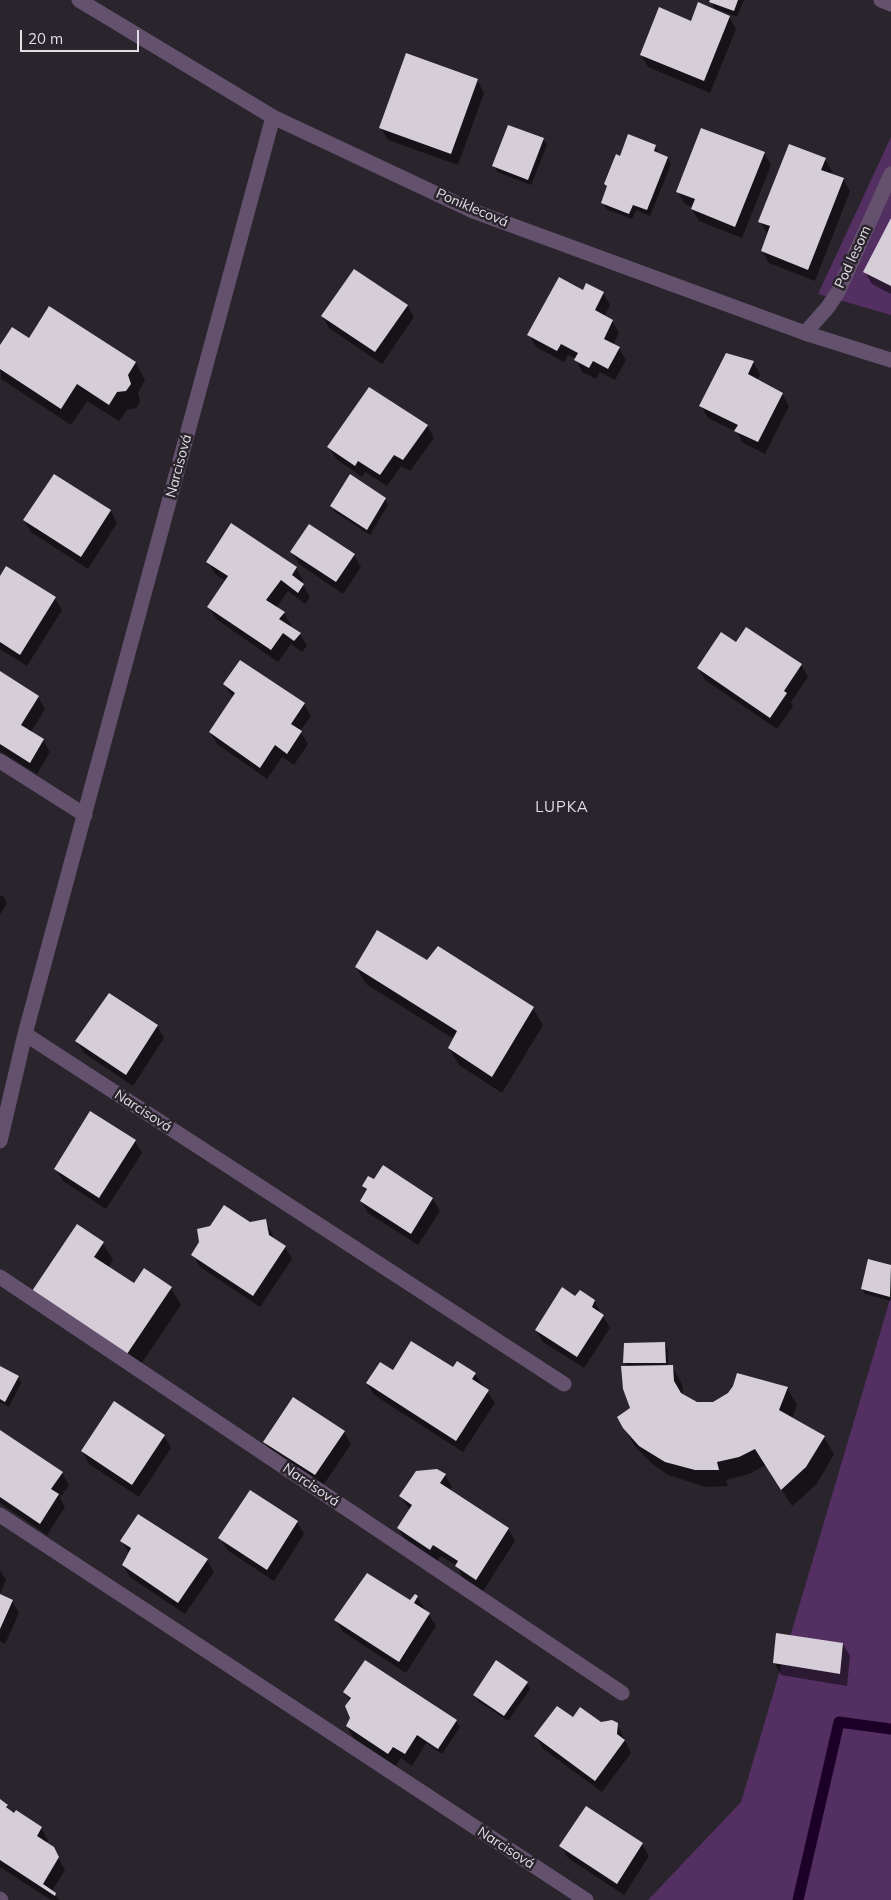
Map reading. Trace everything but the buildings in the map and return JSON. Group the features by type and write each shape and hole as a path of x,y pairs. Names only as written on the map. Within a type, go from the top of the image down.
{"street":[{"name":"Poniklecová","path":"79,0 273,117 473,211 805,333 891,360"},
{"path":"881,0 891,4"},
{"name":"Narcisová","path":"0,1141 25,1034 273,117"},
{"name":"Pod lesom","path":"805,333 828,307 838,292 891,174"},
{"path":"0,761 84,815"},
{"name":"Narcisová","path":"25,1034 564,1384"},
{"name":"Narcisová","path":"0,1277 622,1693"},
{"name":"Narcisová","path":"0,1515 586,1900"}],"shaded area":[{"path":"891,137 891,315 818,294"},
{"path":"891,1296 891,1900 648,1900 741,1802"}],"waterway":[{"path":"798,1900 839,1722 891,1729"}],"district":[{"name":"LUPKA","path":"562,807"}]}
